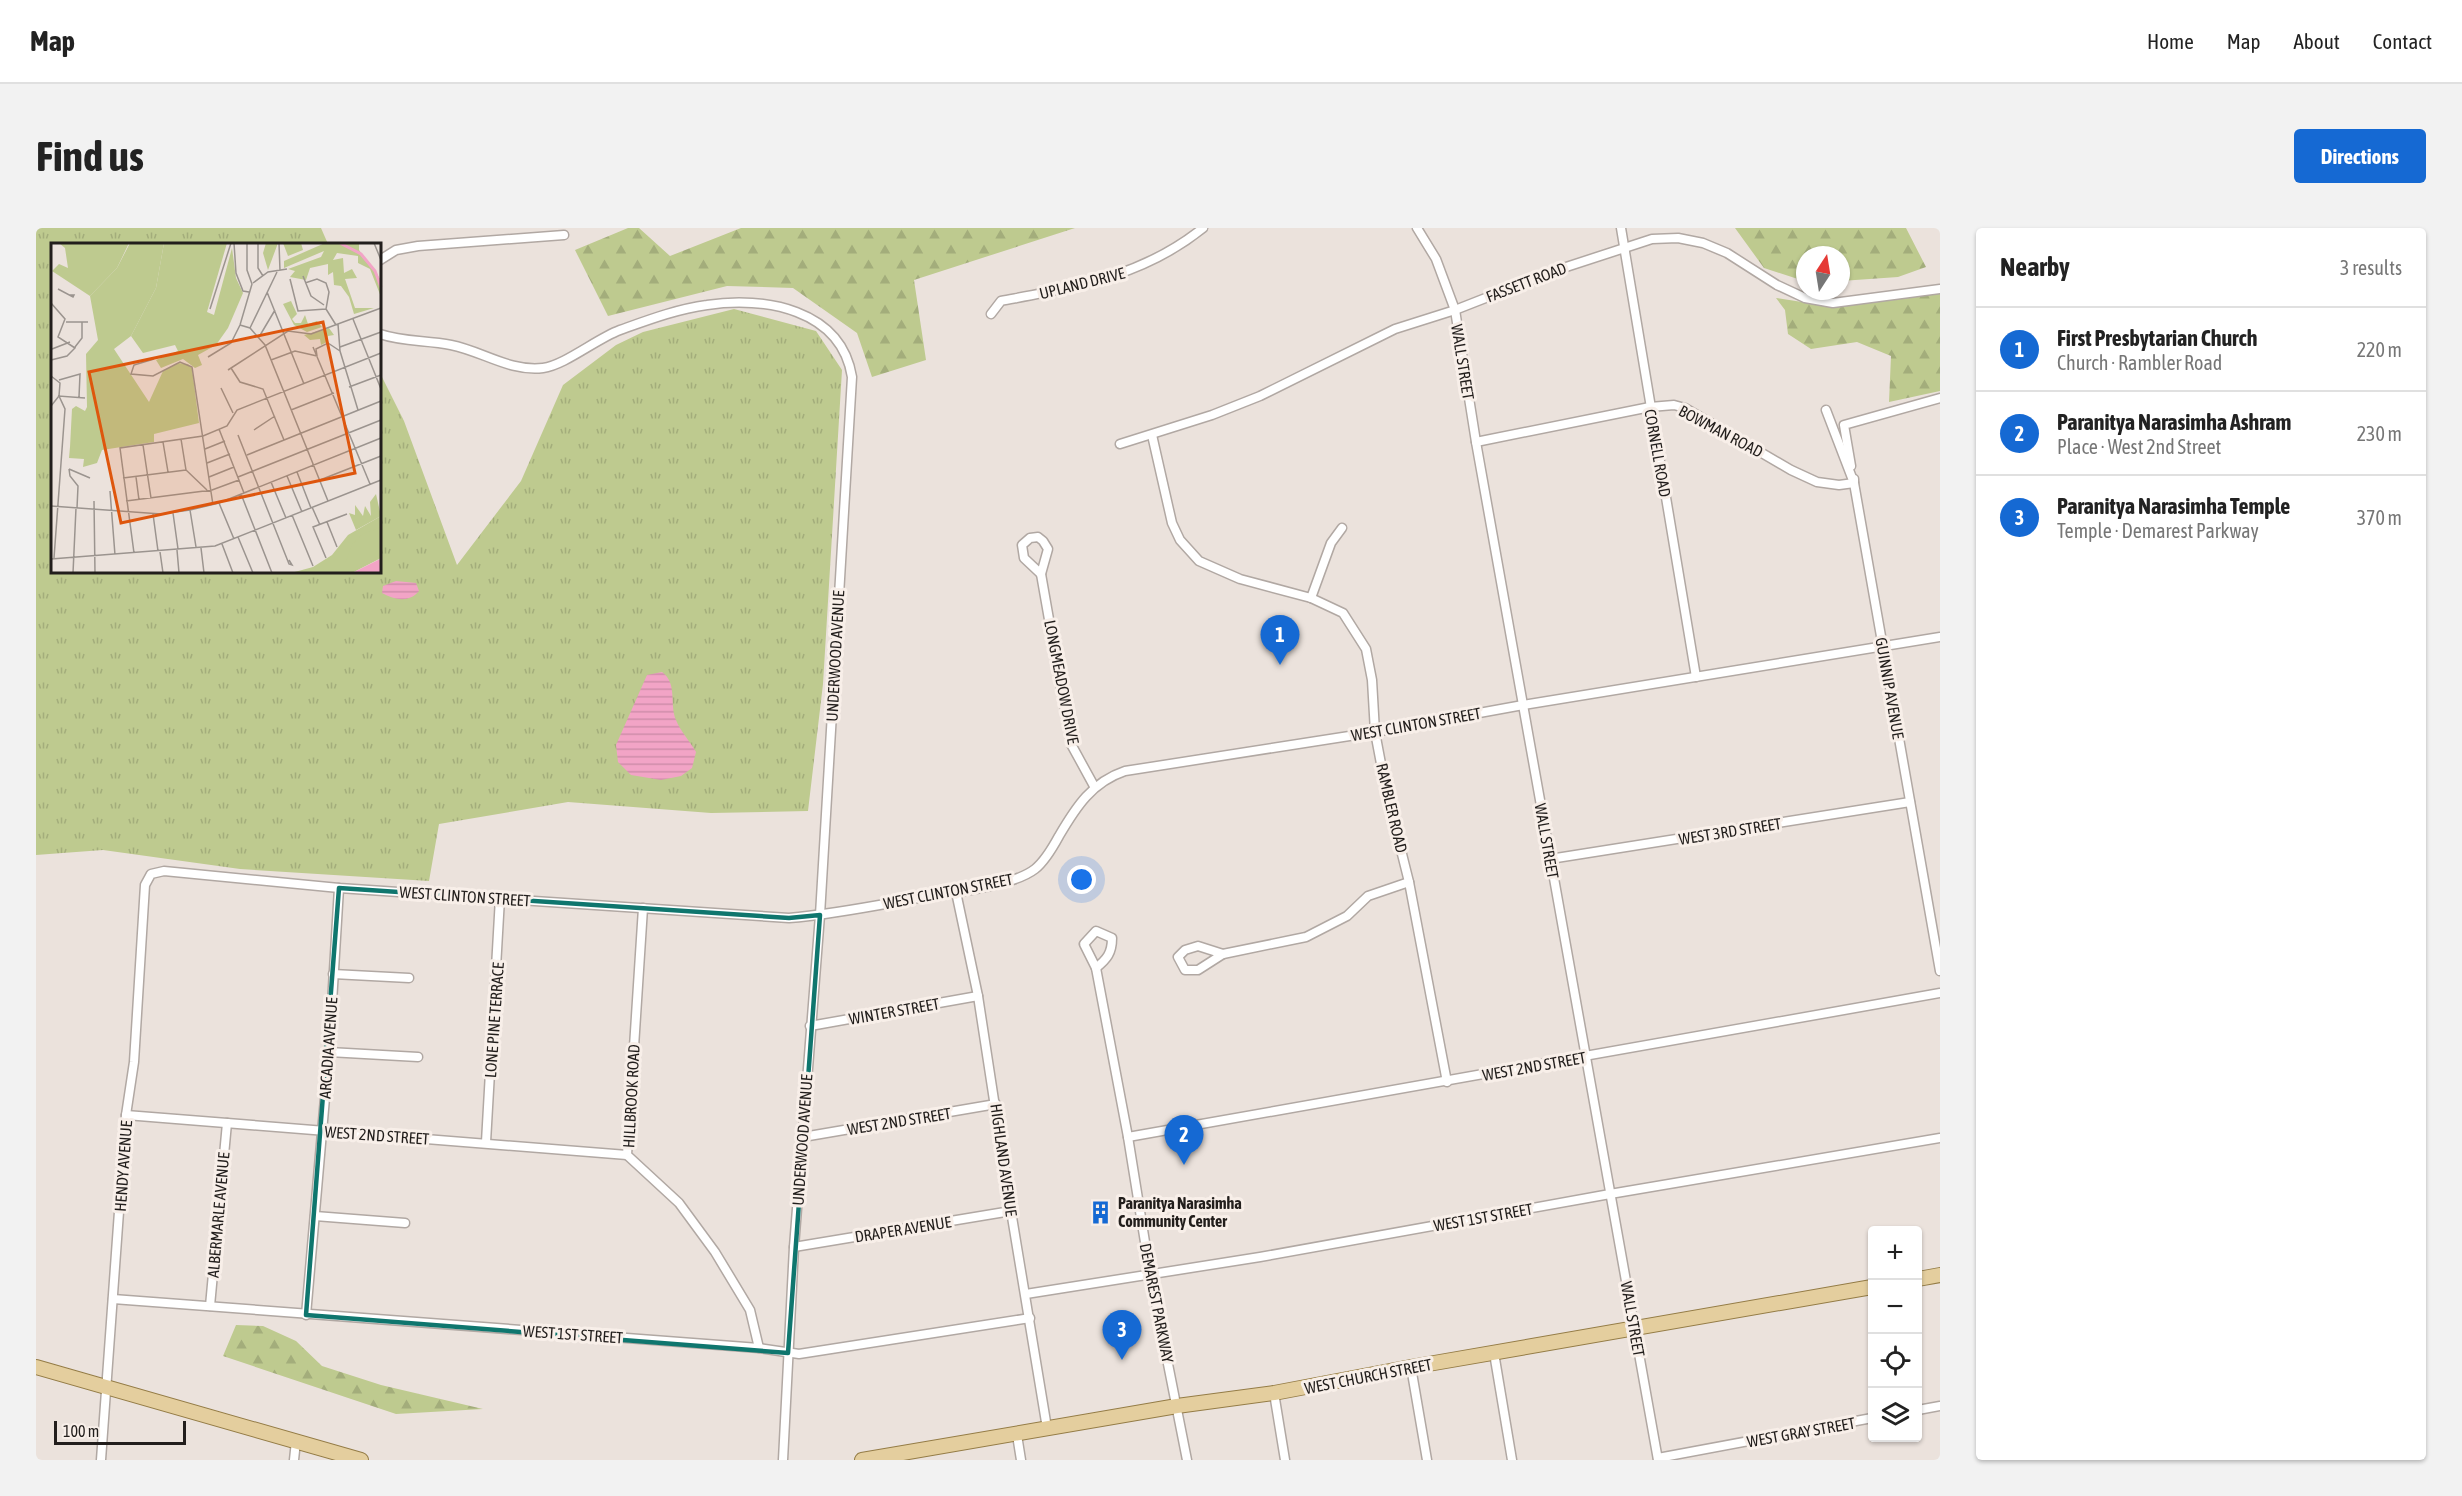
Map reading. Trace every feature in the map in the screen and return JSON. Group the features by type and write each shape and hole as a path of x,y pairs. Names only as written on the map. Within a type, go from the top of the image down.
{"main road":[{"path":"1922,1278 1940,1275"},
{"name":"WEST CHURCH STREET","path":"862,1460 1177,1406 1274,1393 1868,1288"},
{"path":"36,1367 361,1460"}],"street":[{"name":"UPLAND DRIVE","path":"991,314 1001,301 1086,285 1131,270 1166,254 1203,228"},
{"path":"1419,232 1428,228"},
{"name":"CORNELL ROAD","path":"1621,228 1696,677"},
{"name":"WALL STREET","path":"1419,232 1436,259 1455,309 1476,442 1658,1459"},
{"path":"381,259 396,250 418,246 564,234"},
{"name":"FASSETT ROAD","path":"1120,444 1212,415 1260,396 1395,329 1557,270 1652,239 1678,238 1703,243 1726,253 1805,298 1833,303 1940,289"},
{"name":"UNDERWOOD AVENUE","path":"381,334 395,339 451,345 515,366 545,368 620,330 684,309 734,302 775,306 805,315 828,329 842,345 849,361 852,377 820,915 794,1247 783,1460"},
{"path":"1854,483 1844,426 1940,398"},
{"name":"BOWMAN ROAD","path":"1476,442 1650,407 1674,405 1685,408 1791,470 1817,482 1839,485 1854,483"},
{"name":"GUINNIP AVENUE","path":"1826,410 1854,483 1940,971"},
{"name":"RAMBLER ROAD","path":"1152,435 1172,523 1180,540 1198,561 1240,579 1311,598 1343,613 1366,649 1372,680 1375,732 1386,790 1409,882 1447,1082"},
{"path":"1311,598 1331,543 1342,528"},
{"name":"LONGMEADOW DRIVE","path":"1041,574 1071,744 1094,786"},
{"name":"WEST CLINTON STREET","path":"151,874 164,871 339,888 789,918 820,915 1012,880 1035,869 1094,786 1108,777 1125,771 1375,732 1523,705 1940,637"},
{"name":"WEST 3RD STREET","path":"1550,859 1910,802"},
{"name":"HENDY AVENUE","path":"101,1460 126,1115 134,1062 145,885 151,874"},
{"path":"1223,954 1198,946 1185,951 1178,957 1185,970 1198,970 1223,954 1306,937 1347,916 1368,896 1409,882"},
{"name":"ARCADIA AVENUE","path":"306,1315 329,1052 339,888"},
{"name":"HIGHLAND AVENUE","path":"956,892 978,996 1047,1428"},
{"name":"LONE PINE TERRACE","path":"486,1142 500,898"},
{"name":"HILLBROOK ROAD","path":"643,908 627,1155 679,1203 715,1252 750,1310 759,1348"},
{"name":"DEMAREST PARKWAY","path":"1096,968 1128,1137 1150,1273 1187,1460"},
{"path":"333,974 409,978"},
{"name":"WEST 2ND STREET","path":"1128,1137 1940,993"},
{"name":"WINTER STREET","path":"810,1026 978,996"},
{"path":"329,1052 418,1057"},
{"name":"WEST 2ND STREET","path":"803,1137 996,1104"},
{"name":"WEST 2ND STREET","path":"126,1115 627,1155"},
{"name":"ALBERMARLE AVENUE","path":"210,1306 227,1123"},
{"name":"WEST 1ST STREET","path":"1026,1294 1260,1257 1940,1138"},
{"name":"DRAPER AVENUE","path":"794,1247 1011,1211"},
{"path":"315,1216 405,1223"},
{"name":"WEST 1ST STREET","path":"113,1299 759,1348 799,1354 1030,1318"},
{"path":"1494,1353 1512,1460"},
{"path":"1411,1367 1427,1460"},
{"path":"1274,1393 1285,1460"},
{"path":"1922,1409 1940,1406"},
{"name":"WEST GRAY STREET","path":"1658,1459 1868,1419"},
{"path":"1017,1435 1021,1460"},
{"path":"294,1460 296,1441"}],"highlighted area":[{"path":"339,888 789,918 820,915 788,1353 306,1315"}],"green space":[{"path":"36,228 321,228 328,243 51,243 51,573 381,573 381,375 404,421 457,565 521,481 563,385 616,345 643,332 734,309 816,331 842,370 823,684 808,811 711,813 568,802 439,824 429,881 240,869 103,850 36,855"},
{"path":"628,228 639,228 670,256 741,228 1075,228 914,280 926,360 872,377 857,333 793,288 727,286 608,316 575,250"},
{"path":"1735,228 1906,228 1926,267 1898,277 1850,280 1850,246 1796,246 1796,278 1764,268"},
{"path":"1940,292 1940,391 1889,402 1891,356 1857,342 1811,349 1788,334 1785,310 1776,298 1834,307"},
{"path":"236,1325 263,1326 296,1341 322,1366 381,1385 483,1409 396,1414 223,1356"}],"shaded area":[{"path":"396,581 416,583 419,591 406,599 382,593 383,586"},
{"path":"662,672 672,688 676,720 696,752 692,768 681,776 661,780 631,775 618,762 616,745 647,675"}],"place":[{"name":"First Presbytarian Church","path":"1280,665"},
{"name":"Paranitya Narasimha Ashram","path":"1184,1165"},
{"name":"Paranitya Narasimha Community Center","path":"1100,1212"},
{"name":"Paranitya Narasimha Temple","path":"1122,1360"}]}
